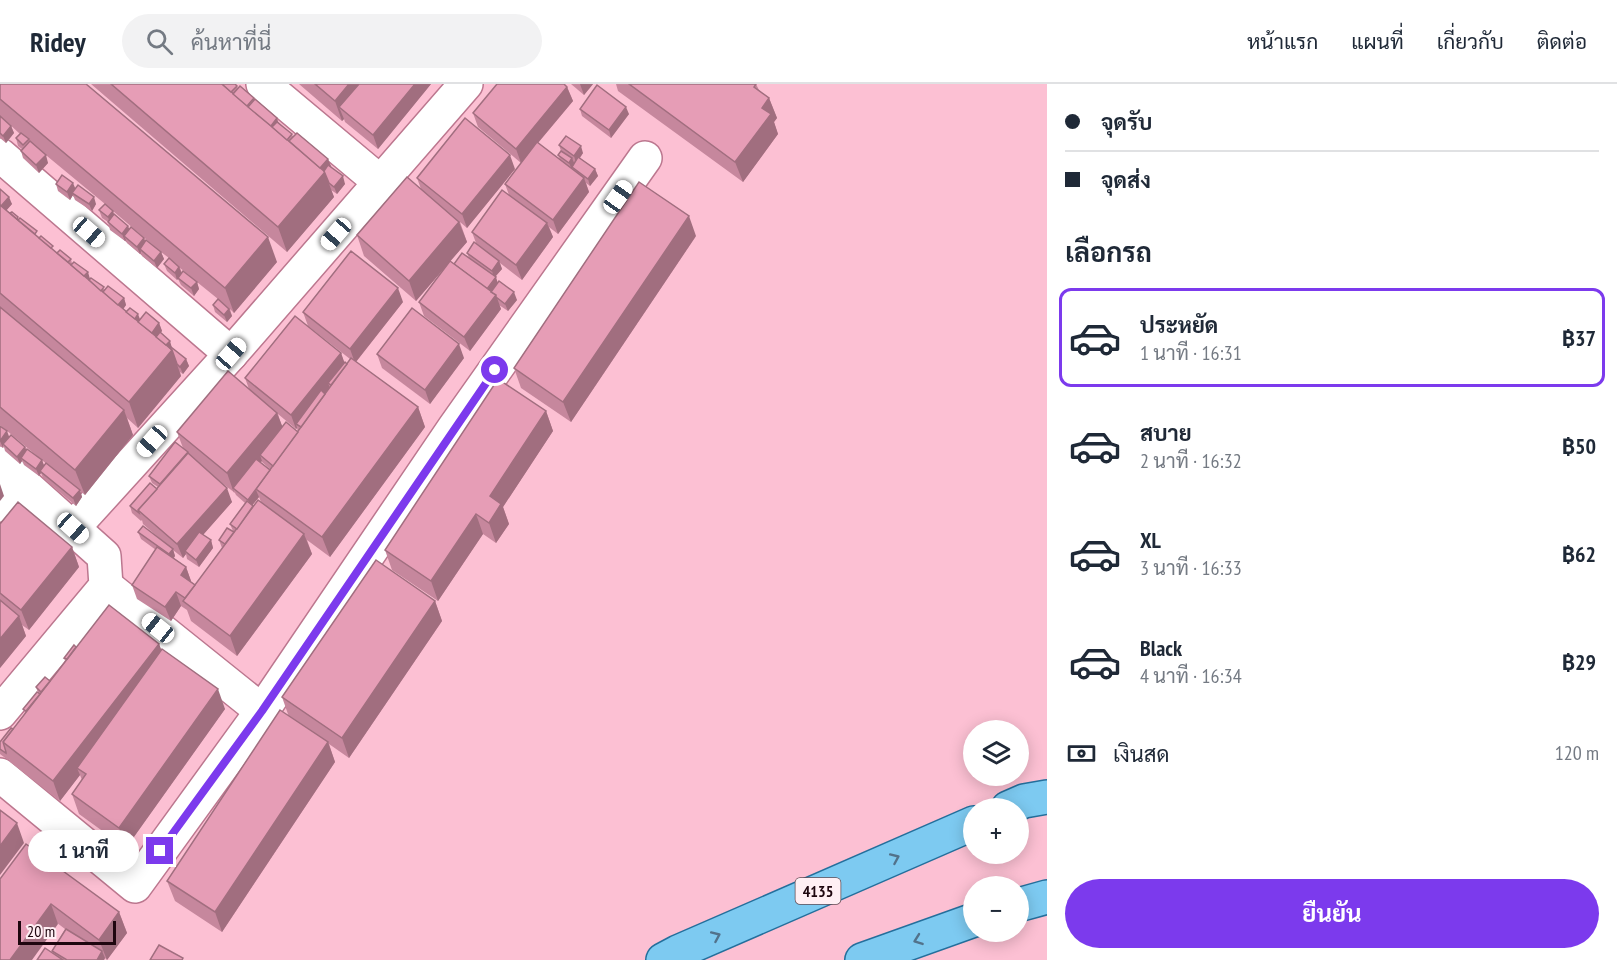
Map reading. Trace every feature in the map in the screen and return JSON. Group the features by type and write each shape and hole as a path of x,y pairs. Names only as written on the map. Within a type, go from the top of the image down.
{"main road":[{"path":"1029,800 1047,796"},
{"name":"4135","path":"663,960 963,828"},
{"path":"1029,902 1047,897"},
{"path":"862,960 963,924"}],"street":[{"path":"263,84 380,182"},
{"path":"73,528 231,354 466,84"},
{"path":"0,155 231,354"},
{"path":"0,775 135,886 262,711 454,428 645,158"},
{"path":"0,713 106,586 104,556 73,528 7,483"},
{"path":"106,586 262,711"}],"building":[{"path":"0,84 86,84 268,237 225,288 0,99"},
{"path":"111,84 222,84 325,172 278,227"},
{"path":"222,84 235,84 237,86 231,92"},
{"path":"315,84 349,84 335,101"},
{"path":"359,84 415,84 373,135 339,107"},
{"path":"497,84 564,84 567,87 516,149 473,113"},
{"path":"629,84 756,84 754,87 769,98 762,108 771,114 735,162"},
{"path":"597,85 626,107 609,130 580,109"},
{"path":"240,86 254,98 247,106 233,94"},
{"path":"255,99 277,118 271,126 248,107"},
{"path":"0,116 11,126 3,136 0,133"},
{"path":"465,118 510,155 462,214 417,178"},
{"path":"277,122 292,134 287,140 272,127"},
{"path":"21,133 29,139 23,145 16,138"},
{"path":"297,133 328,159 320,168 289,141"},
{"path":"566,136 581,146 574,156 559,145"},
{"path":"30,141 46,155 36,165 21,151"},
{"path":"537,142 584,178 553,220 505,184"},
{"path":"561,151 572,158 569,163 558,155"},
{"path":"578,157 595,169 588,179 572,167"},
{"path":"328,165 343,176 334,187 329,183 324,171"},
{"path":"62,175 73,183 67,192 56,184"},
{"path":"407,177 459,222 409,281 357,235"},
{"path":"639,182 689,216 563,402 514,368"},
{"path":"78,185 94,197 89,204 72,193"},
{"path":"0,189 9,197 1,206 0,205"},
{"path":"502,190 547,223 516,265 472,232"},
{"path":"105,204 113,211 108,217 99,210"},
{"path":"0,205 172,350 129,402 0,293"},
{"path":"114,214 128,226 122,234 108,222"},
{"path":"20,218 37,231 35,234 18,220"},
{"path":"131,227 144,238 137,247 124,236"},
{"path":"41,236 53,246 51,248 39,238"},
{"path":"146,240 161,252 154,261 140,249"},
{"path":"474,242 499,261 492,271 467,253"},
{"path":"60,250 71,259 68,262 57,253"},
{"path":"351,251 398,288 350,349 303,312"},
{"path":"462,253 496,277 487,289 454,264"},
{"path":"169,258 179,267 175,273 164,264"},
{"path":"450,261 496,295 464,337 419,302"},
{"path":"74,262 88,272 84,276 71,265"},
{"path":"183,271 197,282 191,288 178,278"},
{"path":"91,278 104,287 101,291 89,280"},
{"path":"499,281 514,292 505,304 491,292"},
{"path":"108,286 124,298 118,305 103,292"},
{"path":"218,299 229,309 224,315 213,305"},
{"path":"0,307 124,410 75,470 0,407"},
{"path":"130,308 138,314 135,319 126,312"},
{"path":"412,308 459,344 425,390 377,354"},
{"path":"146,312 159,323 152,333 138,322"},
{"path":"295,316 341,353 291,415 245,378"},
{"path":"160,332 170,341 166,345 156,337"},
{"path":"171,347 186,359 180,367 177,364"},
{"path":"351,358 418,407 322,537 256,489"},
{"path":"345,362 347,364 331,385 328,383"},
{"path":"228,371 277,413 227,473 177,432"},
{"path":"498,379 546,411 490,496 501,504 489,523 476,514 431,581 385,550"},
{"path":"321,390 325,394 301,427 296,424"},
{"path":"286,422 298,432 273,466 260,455"},
{"path":"0,426 7,431 0,441"},
{"path":"11,435 25,447 17,457 3,444"},
{"path":"175,442 188,452 160,484 149,476"},
{"path":"27,449 42,460 36,469 21,458"},
{"path":"188,453 227,488 177,544 138,510"},
{"path":"256,459 270,470 248,500 233,488"},
{"path":"46,463 80,490 73,498 40,471"},
{"path":"150,483 157,489 138,510 139,513 130,506"},
{"path":"258,500 304,534 230,636 183,601"},
{"path":"247,501 253,506 237,529 230,524"},
{"path":"18,502 72,547 21,610 0,593 0,524"},
{"path":"143,526 173,549 169,554 138,532"},
{"path":"227,528 234,532 225,544 219,540"},
{"path":"199,532 211,540 196,560 185,551"},
{"path":"157,547 186,567 181,575 195,585 185,598 176,592 165,607 132,585"},
{"path":"376,560 435,601 342,738 282,697"},
{"path":"0,600 19,616 0,639"},
{"path":"109,605 159,644 53,781 3,742"},
{"path":"74,645 76,647 67,659 64,658"},
{"path":"162,649 218,689 119,828 72,794 86,774 77,768"},
{"path":"45,677 50,681 41,692 36,687"},
{"path":"37,692 40,694 26,711 23,709"},
{"path":"280,710 328,742 215,912 167,881"},
{"path":"11,728 13,729 3,742 6,753 0,749 0,742"},
{"path":"0,810 17,823 0,846"},
{"path":"26,844 119,912 99,940 51,904 10,960 0,960 0,879"},
{"path":"66,929 102,951 97,960 67,960 52,951"},
{"path":"159,945 183,958 182,960 150,960"},
{"path":"45,948 63,960 37,960"}],"route":[{"path":"160,851 262,711 495,370"}]}
